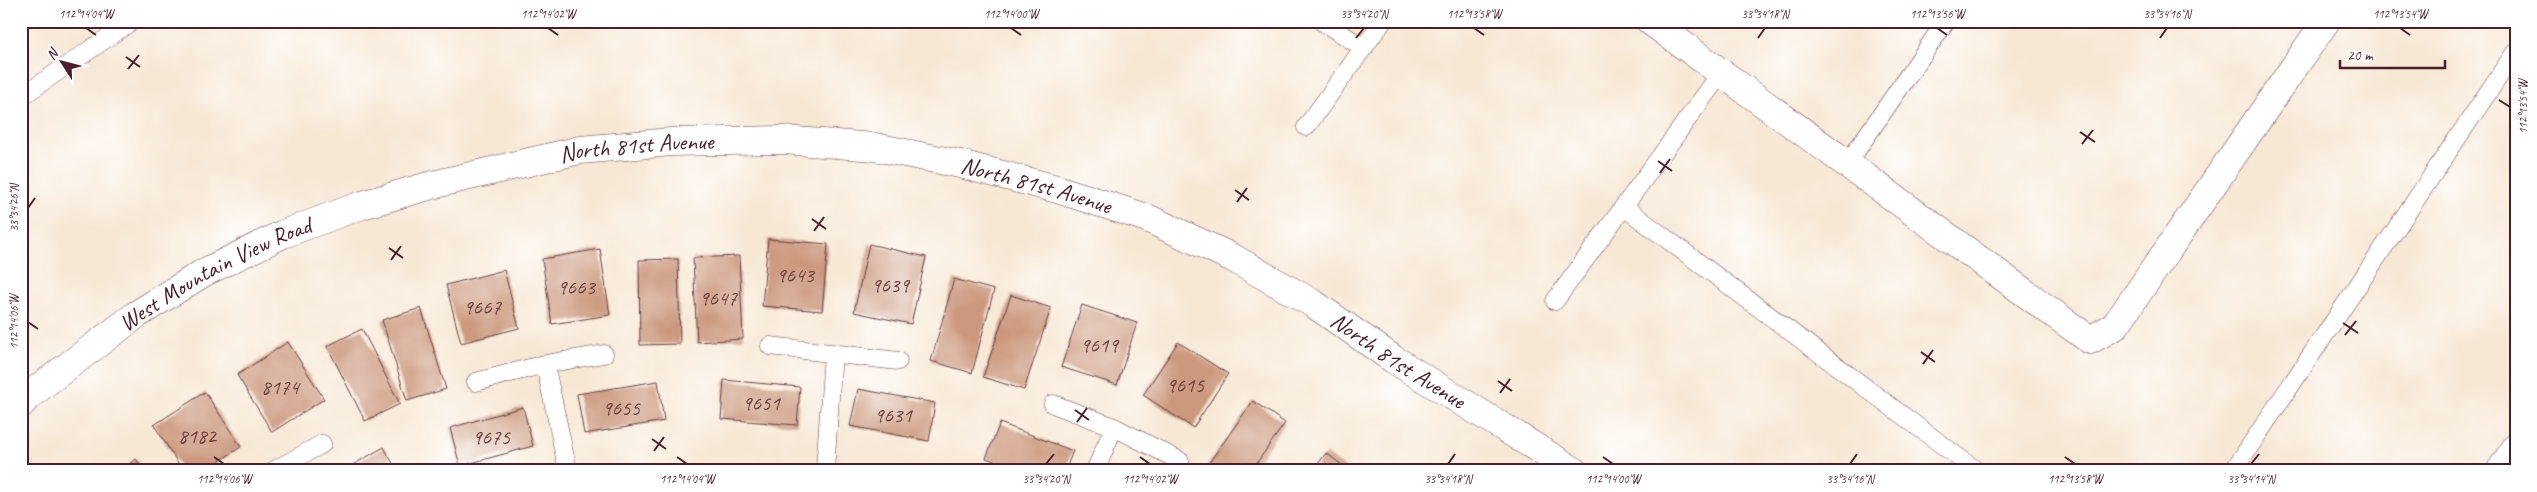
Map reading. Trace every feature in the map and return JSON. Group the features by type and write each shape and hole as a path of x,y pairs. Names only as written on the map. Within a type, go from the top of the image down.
{"street":[{"path":"1650,21 2090,340 2115,326 2326,21"},
{"name":"North 81st Avenue","path":"432,185 580,150 671,142 783,140 875,147 960,164 1057,189 1147,218 1233,258 1314,304 1393,359 1574,471"},
{"name":"West Mountain View Road","path":"21,404 32,393 136,315 203,273 283,234 362,205 432,185"},
{"path":"2500,471 2516,447"}],"lane":[{"path":"21,89 25,94 132,21"},
{"path":"1321,21 1364,48"},
{"path":"1306,128 1383,21"},
{"path":"1847,164 1946,21"},
{"path":"2233,471 2516,51"},
{"path":"1555,301 1721,73"},
{"path":"1624,206 1977,471"},
{"path":"770,346 898,361"},
{"path":"476,382 546,364 604,354"},
{"path":"826,471 833,354"},
{"path":"546,364 568,471"},
{"path":"1053,404 1114,427 1180,461"},
{"path":"1095,471 1114,427"},
{"path":"273,471 322,444"}],"building":[{"path":"768,239 828,244 822,311 762,306"},
{"path":"869,244 926,257 911,324 854,312"},
{"path":"600,249 610,315 552,324 542,259"},
{"path":"739,256 743,339 697,342 693,258"},
{"path":"678,259 680,344 640,345 639,260"},
{"path":"504,270 519,328 461,343 446,285"},
{"path":"954,279 994,290 972,373 931,361"},
{"path":"1011,295 1051,308 1024,390 983,377"},
{"path":"1082,305 1137,323 1117,385 1061,367"},
{"path":"421,308 446,389 407,401 382,320"},
{"path":"362,329 400,404 365,421 327,346"},
{"path":"288,342 324,399 272,432 237,375"},
{"path":"1178,342 1228,374 1193,428 1143,395"},
{"path":"724,380 800,387 797,425 721,419"},
{"path":"658,381 664,421 584,434 577,394"},
{"path":"858,389 935,403 929,441 850,426"},
{"path":"205,392 241,447 204,471 183,471 154,425"},
{"path":"1253,401 1285,423 1251,471 1203,471"},
{"path":"523,407 533,446 460,466 450,428"},
{"path":"1000,423 1073,451 1065,471 1021,471 986,458"},
{"path":"384,447 397,471 342,471"},
{"path":"1326,453 1350,471 1313,471"},
{"path":"136,459 145,471 120,471"}]}
